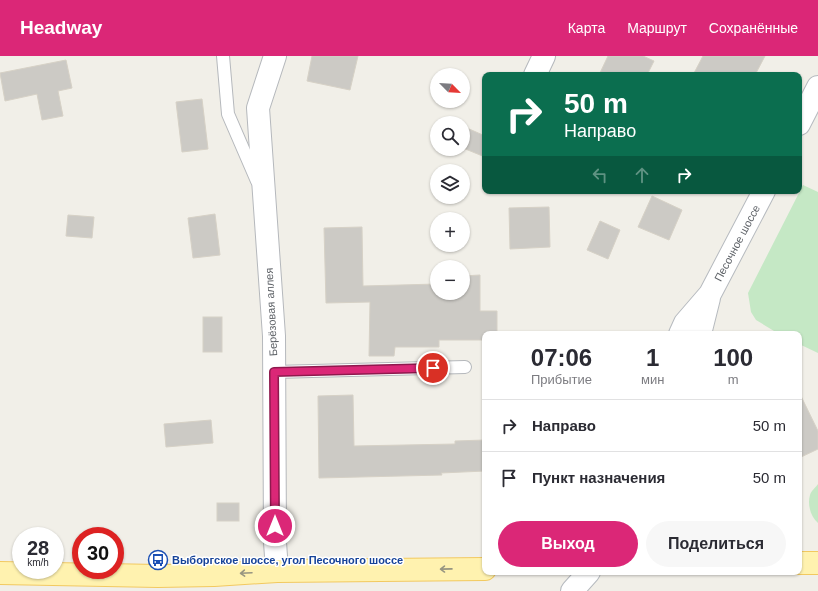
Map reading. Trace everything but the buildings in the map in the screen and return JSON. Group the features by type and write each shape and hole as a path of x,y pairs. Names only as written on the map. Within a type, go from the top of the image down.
{"main road":[{"path":"802,563 818,563"},
{"path":"0,573 158,576 214,575 277,571 482,569"}],"street":[{"name":"Берёзовая аллея","path":"275,56 258,108 274,336 275,542 277,571"},
{"path":"536,72 544,56"},
{"path":"802,118 818,87"},
{"name":"Песочное шоссе","path":"681,331 685,323 710,294 762,194"},
{"name":"Песочное шоссе","path":"701,331 710,294"},
{"path":"564,591 567,575"},
{"path":"572,591 586,575"}],"lane":[{"path":"223,56 228,114 264,196"},
{"path":"274,372 465,367"}],"green space":[{"path":"803,185 818,192 818,353 802,345 802,331 774,331 756,320 751,312 748,293 798,194 802,194"},
{"path":"818,484 818,523 809,507 809,499 812,491"}],"place":[{"name":"Выборгское шоссе, угол Песочного шоссе","path":"158,560"}],"route":[{"path":"275,526 274,372 433,368"}]}
